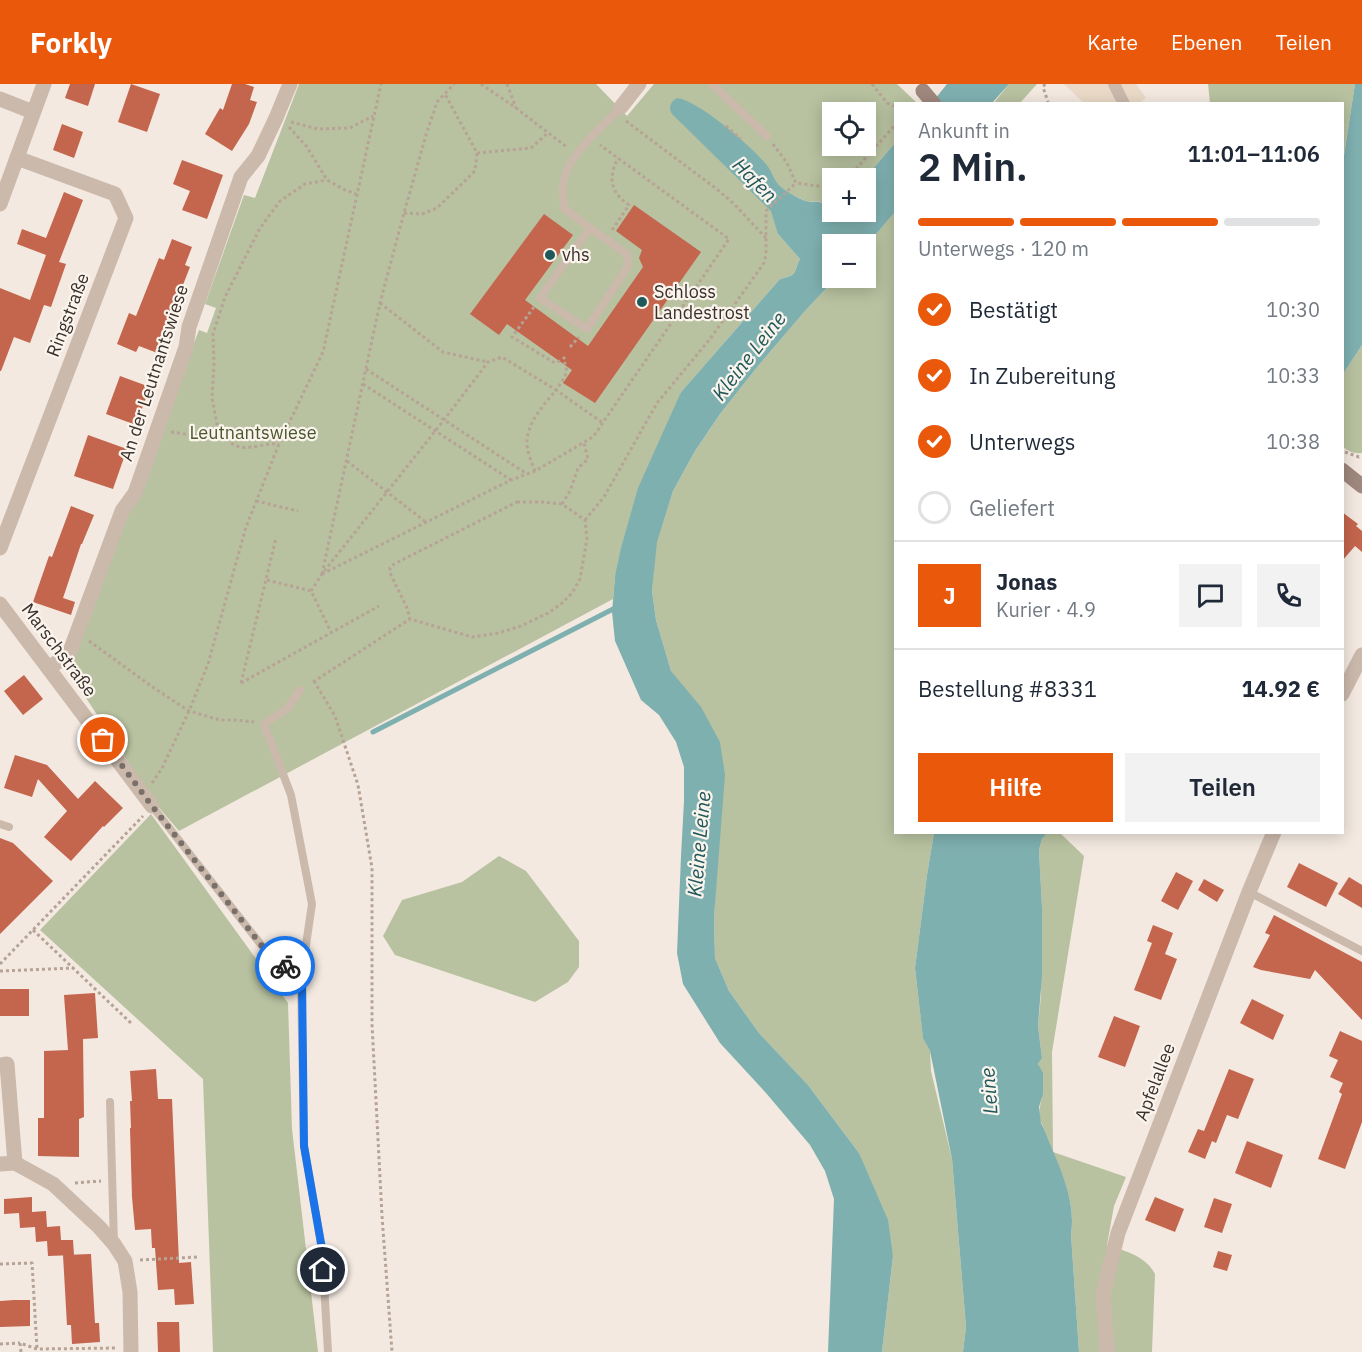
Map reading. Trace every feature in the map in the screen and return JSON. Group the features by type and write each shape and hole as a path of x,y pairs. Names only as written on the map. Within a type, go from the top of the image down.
{"main road":[{"path":"920,88 932,102"},
{"path":"1344,472 1362,486"}],"street":[{"path":"0,204 44,84"},
{"name":"An der Leutnantswiese","path":"49,668 69,654 78,633 122,511 135,493 186,347 189,327 241,177 258,156 280,119 290,84"},
{"path":"618,110 639,84"},
{"path":"1114,84 1123,102"},
{"path":"0,99 33,112"},
{"name":"Ringstraße","path":"0,548 126,218 115,194 17,158"},
{"name":"Marschstraße","path":"0,604 148,800"},
{"path":"1344,690 1362,655"},
{"name":"Apfelallee","path":"1107,1352 1103,1294 1118,1233 1249,892 1274,834"},
{"path":"0,1065 7,1064 8,1164 52,1184 114,1244 125,1261 130,1292 131,1350"}],"lane":[{"path":"712,84 767,136"},
{"path":"590,228 540,298 587,328 628,266 627,254 564,208 563,184 568,167 577,154 618,110"},
{"path":"300,690 287,709 264,724 291,795 312,904 302,979 304,1146 322,1249 328,1352"},
{"path":"148,800 262,946 302,979"},
{"path":"1249,892 1362,951"},
{"path":"110,1102 114,1244"}],"path":[{"path":"0,964 148,800 189,711 208,664 246,527 279,444 323,352 381,84"},
{"path":"322,574 380,303 404,213 437,102 454,84"},
{"path":"481,84 577,154"},
{"path":"507,84 516,108"},
{"path":"872,84 888,103 894,106"},
{"path":"1045,84 1042,87 1048,102"},
{"path":"404,213 422,214 437,208 475,171 477,153 445,93"},
{"path":"618,110 718,190 766,238"},
{"path":"280,119 318,129 350,128 373,116"},
{"path":"280,119 307,147 327,180 356,194"},
{"path":"726,126 741,139"},
{"path":"857,168 894,126"},
{"path":"477,153 531,148 548,133"},
{"path":"767,136 787,163 796,183"},
{"path":"322,574 512,480 535,471 593,437 729,239 591,138"},
{"path":"613,228 629,205 618,198 614,190 613,168 618,158"},
{"path":"279,444 250,448 232,444 219,431 212,398 213,334 225,297 260,228 280,201 305,184 327,180"},
{"path":"300,690 410,619 472,637 498,633 548,613 572,593 580,579 587,539 585,520 604,497 657,403 710,339 764,263 766,211 796,183"},
{"path":"796,183 822,187"},
{"path":"380,303 443,352 488,362 502,357 603,423"},
{"path":"534,307 512,338 555,363 562,360 566,354"},
{"path":"535,471 527,443 529,430 534,419 566,374 567,366 562,360"},
{"path":"311,591 488,362"},
{"path":"366,369 527,474"},
{"path":"363,384 512,480"},
{"path":"158,428 177,434 199,436 219,431"},
{"path":"562,504 570,491 578,468 588,459 584,443"},
{"path":"1345,452 1362,456"},
{"path":"347,461 427,523"},
{"path":"256,501 298,511"},
{"path":"410,619 390,573 390,568 394,564 517,502 562,504 585,520"},
{"path":"276,538 241,683 379,606"},
{"path":"267,580 311,591 331,632"},
{"path":"78,633 189,711 220,720 264,724"},
{"path":"314,681 335,716 358,785 372,868 372,1024 392,1352"},
{"path":"33,930 133,1025"},
{"path":"0,971 73,968"},
{"path":"52,1184 112,1181"},
{"path":"125,1261 198,1257"},
{"path":"0,1264 32,1263 36,1349"},
{"path":"0,1344 20,1343 36,1349 131,1350"},
{"path":"20,1343 21,1352"}],"green space":[{"name":"Leutnantswiese","path":"299,84 596,84 627,116 654,84 897,84 916,102 894,102 894,144 874,168 822,168 822,203 808,202 790,194 778,234 800,259 796,270 790,276 780,279 681,392 615,576 613,599 179,831 155,803 67,669 199,330 207,333 216,308 205,304 244,195 255,198"},
{"path":"1009,84 1037,84 1021,102 995,102"},
{"path":"1208,84 1355,84 1344,156 1344,102 1210,102"},
{"path":"894,213 894,834 934,834 915,968 923,1037 930,1051 931,1071 952,1159 966,1327 963,1352 882,1352 893,1256 859,1153 808,1085 759,1033 729,991 715,958 714,917 718,850 656,620 652,591 656,543 673,491 695,451 720,414 827,288 876,288 876,234"},
{"path":"1362,345 1362,453 1352,452 1344,448 1344,372"},
{"path":"151,814 288,1003 292,1129 318,1352 213,1352 203,1079 40,930"},
{"path":"1046,834 1061,834 1084,856 1052,1052 1053,1152 1126,1177 1114,1206 1107,1245 1141,1258 1155,1274 1152,1352 1079,1352 1069,1195 1039,1116 1043,1088 1038,1064 1042,1058 1038,1026 1041,996 1042,907 1039,850"},
{"path":"499,856 526,871 579,941 579,967 568,982 535,1002 395,955 383,936 402,900 462,882"}],"shaded area":[{"path":"1064,84 1136,84 1146,98 1140,102 1083,102"}],"water":[{"path":"947,84 1009,84 993,102 933,102"},
{"path":"1355,84 1362,84 1362,345 1344,372 1344,156"},
{"path":"677,98 711,115 766,164 783,189 807,201 822,203 822,222 876,222 876,168 874,168 894,144 894,213 876,234 822,234 822,288 827,288 758,366 720,414 695,451 673,491 657,542 652,591 656,620 671,671 701,707 720,742 725,775 714,917 715,958 729,991 759,1033 808,1085 859,1153 888,1220 893,1256 882,1352 828,1352 834,1199 825,1171 810,1145 720,1043 683,984 677,953 684,767 676,742 659,715 641,700 615,641 612,612 615,576 621,548 638,488 681,392 780,279 793,274 800,259 778,234 771,211 672,114 670,105"},
{"name":"Leine","path":"934,834 1046,834 1039,850 1042,976 1038,1026 1042,1058 1038,1064 1043,1073 1043,1094 1039,1107 1041,1123 1063,1177 1072,1211 1071,1234 1079,1352 963,1352 966,1327 952,1159 930,1051 923,1038 915,968"}],"building":[{"path":"70,84 95,84 88,106 65,98"},
{"path":"131,84 160,94 147,132 118,122"},
{"path":"232,84 254,87 250,100 257,102 249,124 232,151 205,134 220,108 223,110"},
{"path":"62,124 83,132 74,158 53,150"},
{"path":"182,160 223,175 207,219 182,210 190,191 173,184"},
{"path":"64,192 83,200 59,262 66,264 51,307 44,305 30,343 14,337 0,371 0,288 30,300 46,255 17,244 22,229 46,238"},
{"name":"Schloss Landestrost","path":"634,205 701,252 595,403 563,383 572,370 507,324 499,335 470,314 544,214 573,235 525,300 588,346 643,267 639,258 642,250 616,231"},
{"path":"172,239 192,247 185,265 190,267 166,328 170,329 160,354 139,346 136,352 117,344 129,313 136,316 159,258 164,260"},
{"path":"120,376 150,387 136,425 106,414"},
{"path":"88,435 127,449 113,489 74,476"},
{"path":"71,506 94,515 81,544 63,598 75,602 71,615 33,602 49,556 52,557"},
{"path":"1344,514 1358,524 1356,526 1362,531 1362,552 1355,546 1344,559"},
{"path":"24,675 43,699 23,715 4,691"},
{"path":"15,755 47,765 78,799 95,781 123,808 71,861 44,837 67,811 38,779 32,797 4,788"},
{"path":"0,838 13,843 53,881 0,934"},
{"path":"1299,863 1338,883 1326,907 1287,887"},
{"path":"1176,872 1193,881 1178,910 1161,901"},
{"path":"1349,877 1362,885 1362,908 1338,894"},
{"path":"1204,879 1224,890 1217,902 1198,890"},
{"path":"1274,915 1362,962 1362,1020 1315,970 1310,979 1253,967 1270,935 1265,933"},
{"path":"1153,925 1173,933 1165,954 1177,959 1161,1000 1134,990 1152,943 1147,941"},
{"path":"0,989 29,989 29,1016 0,1016"},
{"path":"95,993 98,1038 83,1039 84,1117 79,1119 79,1157 38,1156 38,1118 44,1118 44,1051 68,1050 64,995"},
{"path":"1252,999 1284,1015 1273,1040 1240,1023"},
{"path":"1114,1016 1140,1026 1125,1067 1098,1057"},
{"path":"1340,1031 1362,1041 1362,1122 1345,1169 1318,1159 1342,1094 1339,1092 1343,1083 1330,1077 1338,1060 1329,1056"},
{"path":"156,1069 158,1099 172,1099 179,1263 191,1262 194,1304 175,1305 174,1289 158,1290 155,1248 152,1248 151,1229 135,1230 132,1197 130,1071"},
{"path":"1229,1069 1254,1079 1238,1119 1227,1115 1216,1143 1212,1141 1205,1159 1188,1152 1198,1129 1204,1131"},
{"path":"1247,1141 1283,1155 1271,1188 1235,1173"},
{"path":"32,1197 32,1212 46,1211 47,1227 60,1226 61,1240 73,1240 74,1255 48,1256 47,1241 36,1242 35,1227 20,1228 19,1213 4,1214 4,1199"},
{"path":"1155,1197 1184,1209 1175,1232 1145,1220"},
{"path":"1214,1198 1232,1204 1222,1233 1204,1227"},
{"path":"1218,1251 1232,1255 1227,1271 1213,1267"},
{"path":"91,1254 95,1323 99,1323 100,1342 72,1344 71,1325 67,1325 63,1255"},
{"path":"30,1300 30,1326 0,1327 0,1301"},
{"path":"157,1322 179,1322 180,1352 158,1352"}],"waterway":[{"path":"373,732 617,607"}],"way so far":[{"path":"103,740 262,946 285,966"}],"place":[{"name":"vhs","path":"550,255"},
{"name":"Schloss Landestrost","path":"642,302"}],"route":[{"path":"285,966 302,979 304,1146 322,1249 323,1270"}],"water label":[{"name":"Hafen","path":"755,180"},
{"name":"Kleine Leine","path":"749,356"},
{"name":"Kleine Leine","path":"699,844"}]}
